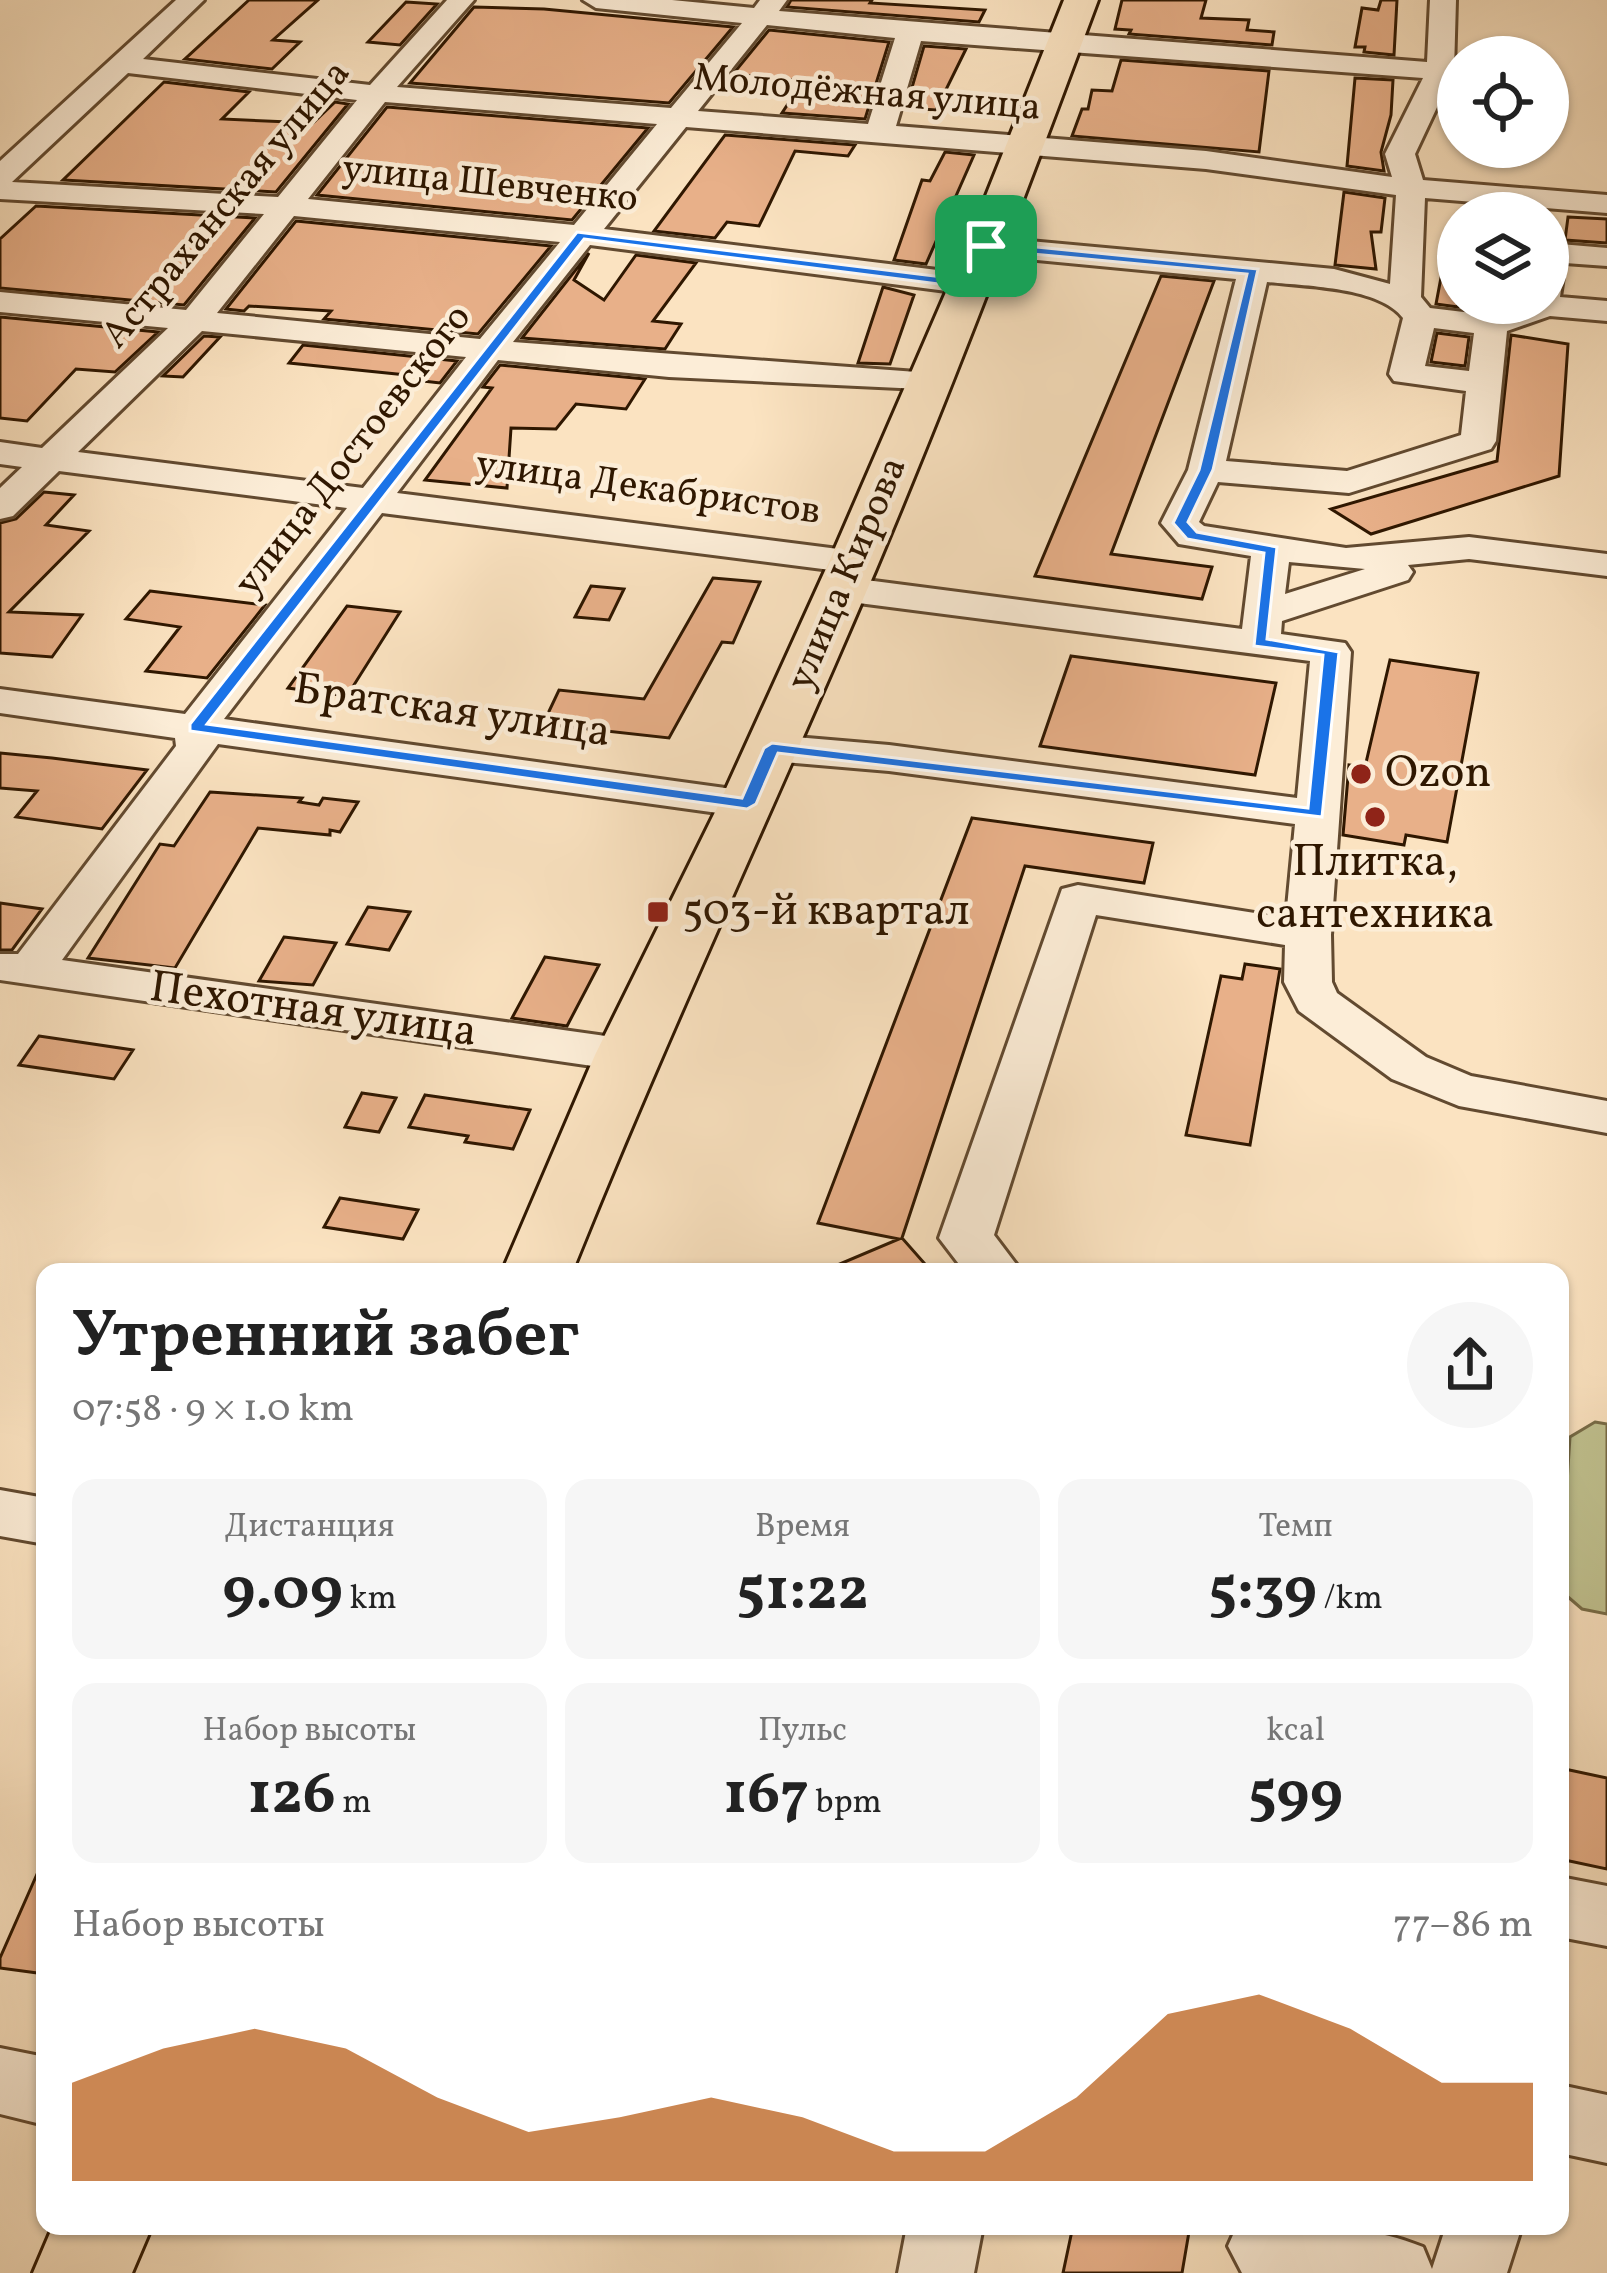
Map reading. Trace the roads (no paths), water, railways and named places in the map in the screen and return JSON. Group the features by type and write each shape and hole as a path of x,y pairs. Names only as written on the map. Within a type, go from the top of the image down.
{"main road":[{"name":"улица Кирова","path":"549,1263 627,1055 747,804 930,383 1081,0"},
{"path":"82,2273 100,2235"}],"street":[{"path":"0,177 191,0"},
{"name":"Астраханская улица","path":"0,508 195,320 283,206 461,0"},
{"path":"596,0 766,9 976,38 1437,71"},
{"path":"1441,36 1442,0"},
{"name":"улица Достоевского","path":"16,968 197,747 196,728 491,347 766,9"},
{"path":"952,9 976,38"},
{"path":"880,131 910,32"},
{"name":"Молодёжная улица","path":"121,64 381,93 1206,160 1457,192"},
{"path":"1437,77 1400,154 1411,188 1413,307 1404,384 1485,383"},
{"path":"0,144 33,146"},
{"name":"улица Шевченко","path":"0,190 283,206 581,235 978,265 1254,271 1334,279 1413,307 1491,325"},
{"name":"Молодёжная улица","path":"1569,201 1607,204"},
{"path":"1569,253 1607,257"},
{"path":"1254,271 1206,470 1180,523 1192,536 1346,559 1469,548 1607,566"},
{"path":"0,302 669,367 930,383"},
{"name":"улица Шевченко","path":"1569,304 1607,311"},
{"path":"1206,470 1349,482 1478,441 1491,325"},
{"name":"улица Декабристов","path":"0,453 376,498 848,575 1263,628 1331,652 1316,814"},
{"path":"1271,550 1263,628 1469,548"},
{"name":"Братская улица","path":"0,701 747,804"},
{"path":"772,748 890,758 1316,814 1308,935 1308,982 1316,1001 1409,1068 1460,1090 1607,1117"},
{"path":"987,1263 966,1238 1078,898 1308,935"},
{"name":"Пехотная улица","path":"16,968 627,1055"},
{"path":"0,1513 36,1519"},
{"path":"1569,1908 1607,1916"},
{"path":"0,2081 36,2089"},
{"path":"1569,2121 1607,2129"},
{"path":"936,2273 944,2235"},
{"path":"1469,2273 1481,2235"},
{"path":"1266,2248 1396,2273"}],"place":[{"name":"Ozon","path":"1361,774"},
{"name":"Плитка, сантехника","path":"1375,817"},
{"name":"503-й квартал","path":"658,912"}]}
